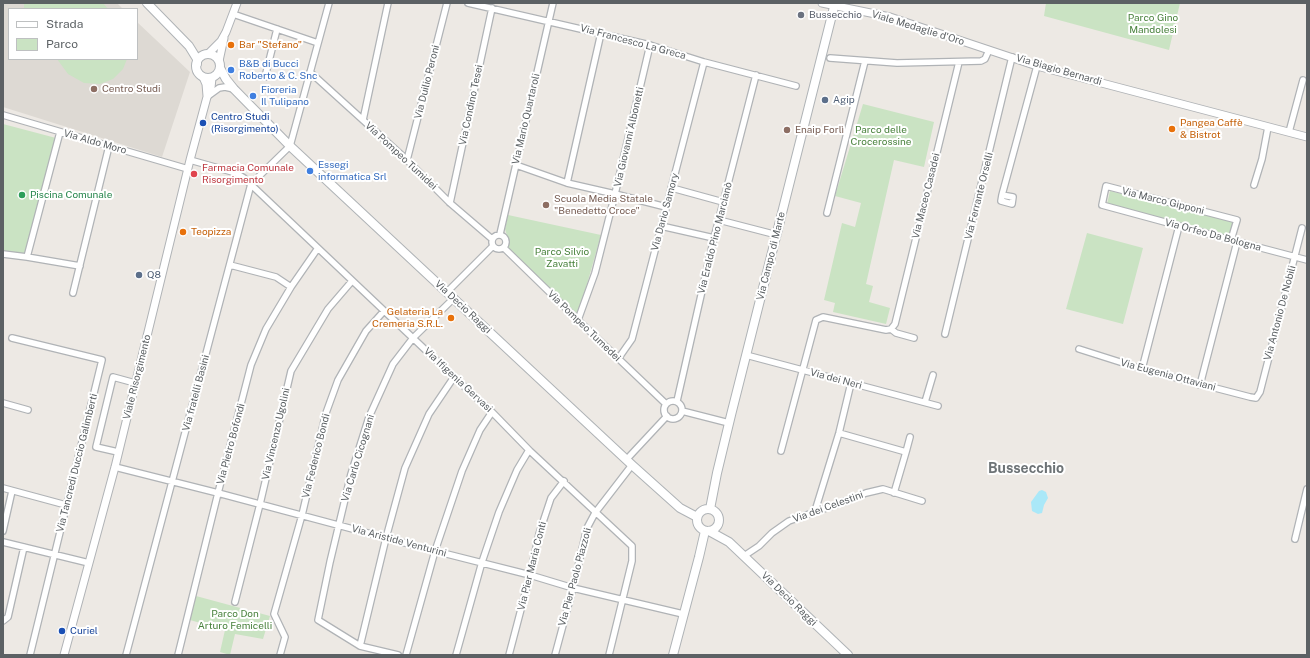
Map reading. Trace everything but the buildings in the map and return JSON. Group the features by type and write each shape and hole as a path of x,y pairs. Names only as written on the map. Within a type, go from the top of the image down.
{"main road":[{"name":"Via Decio Raggi","path":"147,3 189,46 196,60 198,72 203,77 214,77 234,89"},
{"name":"Via Campo di Marte","path":"710,509 717,473 746,355 835,4"},
{"name":"Via Decio Raggi","path":"189,46 216,57 226,79 234,89 290,146 629,462 680,508 697,518"},
{"path":"196,64 200,58 208,54"},
{"path":"214,77 220,65"},
{"path":"672,655 707,531 718,526 720,520 716,512 710,509 704,510 697,518 698,524 707,531"},
{"name":"Via Decio Raggi","path":"720,520 724,534 729,542 848,655"},
{"name":"Via Decio Raggi","path":"707,531 729,542"}],"street":[{"path":"208,54 218,45 226,32 237,3"},
{"path":"251,184 290,146 329,3"},
{"path":"363,120 388,3"},
{"name":"Via Duilio Peroni","path":"407,160 447,3"},
{"name":"Via Francesco La Greca","path":"468,3 650,45 704,62 796,86"},
{"name":"Via Mario Quartaroli","path":"500,234 553,3"},
{"name":"Viale Medaglie d'Oro","path":"822,3 835,4 890,17 989,50"},
{"name":"Via Condino Tesei","path":"450,203 492,8"},
{"path":"233,14 318,44"},
{"path":"265,77 277,29"},
{"path":"220,65 226,32"},
{"path":"567,183 601,33"},
{"name":"Via Giovanni Albonetti","path":"578,320 595,273 616,194 650,45"},
{"path":"830,58 908,64 959,62 983,60 989,50"},
{"name":"Via Biagio Bernardi","path":"989,50 1037,66 1307,137"},
{"name":"Via Ferrante Orselli","path":"945,334 1012,57"},
{"path":"827,213 865,61"},
{"name":"Via Dario Samory","path":"618,358 632,339 704,62"},
{"name":"Via Maceo Casadei","path":"891,330 895,324 959,62"},
{"path":"1002,195 1037,66"},
{"name":"Via Pompeo Tumidei","path":"310,72 407,160 450,203 492,240"},
{"name":"Via Eraldo Pino Marcianò","path":"677,401 714,238 756,75"},
{"name":"Viale Risorgimento","path":"203,77 206,84 207,98"},
{"name":"Viale Risorgimento","path":"64,655 115,467 190,160 214,77"},
{"path":"1289,132 1302,80"},
{"path":"207,98 212,92 219,88 225,87 234,89"},
{"name":"Via Aldo Moro","path":"3,115 188,169"},
{"path":"1254,185 1262,159 1268,126"},
{"path":"27,257 60,132"},
{"path":"73,293 109,146"},
{"name":"Via Ifigenia Gervasi","path":"190,160 236,173 251,184 412,338 492,412 529,450 564,481 595,513 632,546 632,560 609,655"},
{"path":"516,165 567,183 666,207"},
{"name":"Via fratelli Basini","path":"126,655 251,184"},
{"name":"Via Marco Gipponi","path":"1120,210 1102,205 1106,186 1237,220 1234,241 1200,385"},
{"path":"672,188 724,202"},
{"name":"Via Orfeo Da Bologna","path":"1120,210 1307,260"},
{"path":"719,220 777,235"},
{"path":"662,226 714,238"},
{"path":"1142,369 1179,226"},
{"name":"Via Antonio De Nobili","path":"1256,398 1260,392 1302,228"},
{"path":"500,234 506,239 504,248 499,249 493,246 492,240 495,236 500,234"},
{"path":"447,292 493,246"},
{"name":"Via Pietro Bofondi","path":"178,655 251,365 266,329 291,287 318,248"},
{"name":"Via Pompeo Tumedei","path":"504,248 666,404"},
{"path":"3,254 80,266"},
{"path":"230,265 276,277 291,287"},
{"name":"Via Vincenzo Ugolini","path":"235,602 260,504 291,371 328,309 352,281"},
{"name":"Via Carlo Cicognani","path":"360,646 318,620 338,526 351,474 369,417 393,364 412,338 454,298"},
{"name":"Via Federico Bondi","path":"280,655 285,637 274,614 302,515 326,412 338,380 366,331 384,311"},
{"path":"781,451 816,320 823,317 891,330 914,338"},
{"name":"Via Tancredi Duccio Galimberti","path":"12,338 102,360 30,655"},
{"name":"Via Eugenia Ottaviani","path":"1079,349 1142,369 1200,385 1256,398"},
{"name":"Via dei Neri","path":"746,355 938,406"},
{"path":"925,402 933,375"},
{"path":"118,452 96,447 113,377 135,382"},
{"path":"398,655 360,646 386,538 405,468 430,414 454,377"},
{"path":"815,511 839,433 851,383"},
{"path":"671,401 677,401 681,406 682,411 680,416 674,419 667,416 664,408 666,404 671,401"},
{"path":"3,403 28,410"},
{"path":"682,411 730,423"},
{"path":"406,655 435,551 462,471 480,430 492,412"},
{"path":"629,462 667,416"},
{"path":"839,433 906,452"},
{"path":"894,493 910,437"},
{"path":"456,655 482,562 507,490 529,450"},
{"name":"Via Pier Paolo Piazzoli","path":"555,655 587,528 595,513 629,462"},
{"name":"Via Aristide Venturini","path":"115,467 302,515 338,526 482,562 573,588 683,614"},
{"name":"Via Pier Maria Conti","path":"509,655 539,534 551,498 564,481"},
{"path":"3,488 66,505"},
{"path":"1295,539 1307,488"},
{"name":"Via dei Celestini","path":"744,556 759,546 772,533 789,521 866,493 883,489 922,500"},
{"path":"3,531 12,491"},
{"path":"3,542 90,563"},
{"path":"3,621 8,617 24,547"}],"shaded area":[{"name":"Centro Studi","path":"3,3 117,3 122,8 8,8 8,60 138,60 138,23 190,72 162,157 3,107"}],"green space":[{"path":"24,3 103,3 107,8 24,8"},
{"name":"Parco Gino Mandolesi","path":"1046,3 1180,3 1169,50 1044,16"},
{"path":"58,60 127,60 123,69 113,79 100,84 84,83 68,74"},
{"name":"Parco delle Crocerossine","path":"863,104 934,122 924,167 894,160 866,284 873,286 869,302 890,308 886,324 833,312 835,303 824,300 842,223 855,227 861,203 835,196"},
{"name":"Piscina Comunale","path":"3,124 56,138 26,254 3,252"},
{"path":"1110,191 1233,222 1229,236 1107,204"},
{"name":"Parco Silvio Zavatti","path":"508,215 601,235 578,316 508,248 508,239 505,229"},
{"path":"1087,233 1143,248 1123,324 1066,309"},
{"name":"Parco Don Arturo Femicelli","path":"196,596 270,616 263,639 235,634 230,655 220,652 225,630 190,620"}],"water":[{"path":"1042,490 1046,492 1048,498 1042,513 1038,514 1032,511 1031,502 1039,491"}],"place":[{"name":"Bussecchio","path":"801,15"},
{"name":"Bar \"Stefano\"","path":"231,45"},
{"name":"B&B di Bucci Roberto & C. Snc","path":"231,70"},
{"name":"Centro Studi","path":"94,89"},
{"name":"Fioreria Il Tulipano","path":"253,96"},
{"name":"Agip","path":"825,100"},
{"name":"Centro Studi (Risorgimento)","path":"203,123"},
{"name":"Pangea Caffè & Bistrot","path":"1172,129"},
{"name":"Enaip Forlì","path":"787,130"},
{"name":"Essegi informatica Srl","path":"310,171"},
{"name":"Farmacia Comunale Risorgimento","path":"194,174"},
{"name":"Piscina Comunale","path":"22,195"},
{"name":"Scuola Media Statale \"Benedetto Croce\"","path":"546,205"},
{"name":"Teopizza","path":"183,232"},
{"name":"Q8","path":"139,275"},
{"name":"Gelateria La Cremeria S.R.L.","path":"451,318"},
{"name":"Curiel","path":"62,631"}],"district":[{"name":"Bussecchio","path":"1026,469"}]}
